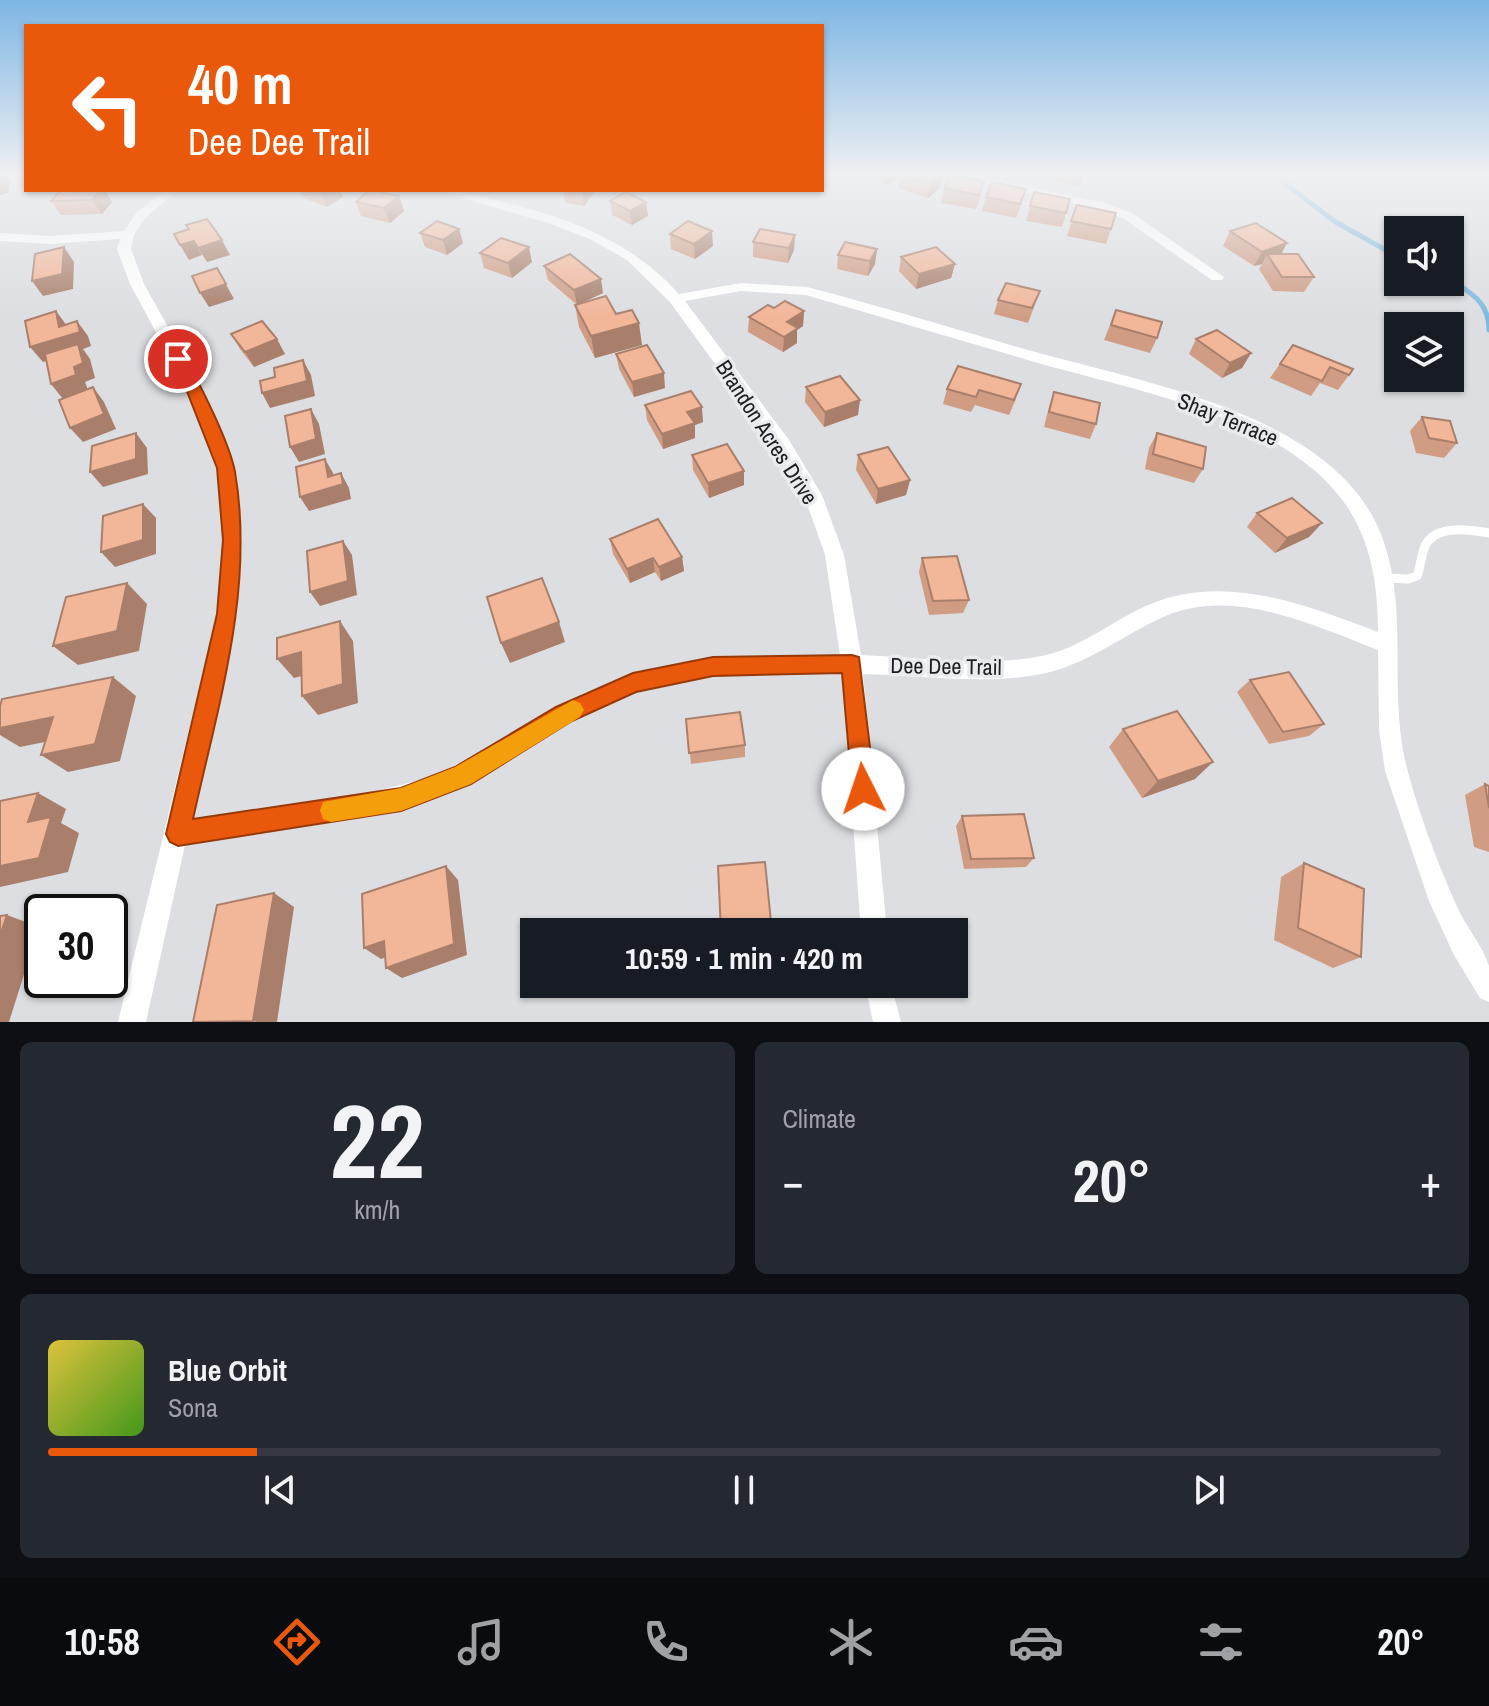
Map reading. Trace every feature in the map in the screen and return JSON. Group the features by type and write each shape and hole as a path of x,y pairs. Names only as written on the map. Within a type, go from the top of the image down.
{"street":[{"path":"132,1022 227,614 233,540 225,468 192,384 128,265 124,249 136,223"},
{"name":"Brandon Acres Drive","path":"557,223 614,245 652,272 676,299 772,431 812,494 834,548 852,664 873,918"},
{"path":"1138,223 1217,277"},
{"path":"0,237 50,240 128,235"},
{"name":"Shay Terrace","path":"676,299 732,285 764,284 807,291 1209,407 1256,425 1301,451 1335,479 1364,515 1380,552 1384,578 1392,752 1427,867 1464,952 1489,989"},
{"name":"Dee Dee Trail","path":"178,834 401,799 462,776 564,714 633,683 713,667 852,664 1010,668 1064,661 1102,643 1157,610 1196,598 1247,602 1299,611 1388,645"},
{"path":"881,998 887,1022"}],"lane":[{"path":"1384,578 1408,579 1417,576 1427,543 1439,534 1455,530 1489,533"}],"building":[{"path":"210,223 222,240 198,248 194,241 180,245 174,234 189,229 186,225"},
{"path":"435,223 459,229 443,240 420,233"},
{"path":"686,223 712,231 694,244 670,234"},
{"path":"1079,223 1113,223 1111,229"},
{"path":"1256,223 1287,243 1262,252 1230,231"},
{"path":"760,229 795,235 789,248 753,242"},
{"path":"501,238 529,247 508,263 480,253"},
{"path":"845,242 877,249 870,261 838,255"},
{"path":"64,247 62,274 32,281 35,254"},
{"path":"936,247 955,264 919,274 901,257"},
{"path":"570,254 601,279 574,290 544,266"},
{"path":"1267,254 1298,254 1314,277 1282,277"},
{"path":"217,268 226,284 200,293 192,276"},
{"path":"1006,283 1040,291 1032,308 998,300"},
{"path":"606,296 616,314 632,310 639,323 591,336 575,305"},
{"path":"785,301 804,311 787,322 798,328 784,337 749,317 768,305 774,308"},
{"path":"1116,310 1162,322 1157,338 1111,325"},
{"path":"56,311 59,327 77,321 80,332 30,347 25,321"},
{"path":"262,321 277,339 245,352 231,334"},
{"path":"1217,330 1251,353 1230,363 1196,339"},
{"path":"78,344 83,363 74,367 76,375 51,384 45,354"},
{"path":"647,345 664,373 632,382 616,354"},
{"path":"1293,345 1353,369 1349,375 1330,367 1322,381 1280,364"},
{"path":"303,360 307,381 262,393 260,381 275,377 274,368"},
{"path":"958,366 1021,384 1014,400 979,390 976,397 947,389"},
{"path":"840,376 860,400 825,412 806,387"},
{"path":"93,387 104,414 70,428 59,400"},
{"path":"691,391 702,407 687,412 695,423 662,434 645,405"},
{"path":"1054,392 1100,403 1096,424 1049,412"},
{"path":"311,409 316,439 290,447 285,416"},
{"path":"1422,417 1450,421 1457,443 1429,438"},
{"path":"136,433 136,459 90,472 92,446"},
{"path":"1157,433 1206,447 1203,469 1153,454"},
{"path":"727,444 744,471 708,483 692,455"},
{"path":"888,447 910,480 878,489 858,455"},
{"path":"325,459 328,477 341,473 343,484 300,497 296,467"},
{"path":"1292,498 1322,523 1287,538 1257,513"},
{"path":"143,504 143,540 101,552 103,516"},
{"path":"658,519 682,557 659,567 653,558 627,569 610,539"},
{"path":"343,541 348,581 310,592 307,551"},
{"path":"957,556 969,600 933,601 922,558"},
{"path":"542,578 559,622 501,643 487,597"},
{"path":"127,583 117,631 53,646 66,597"},
{"path":"340,621 343,684 302,696 301,652 277,659 277,638"},
{"path":"1289,672 1324,724 1283,732 1250,680"},
{"path":"113,677 95,744 41,755 53,717 0,728 2,699"},
{"path":"1177,711 1213,762 1158,781 1123,729"},
{"path":"740,712 745,745 689,753 686,719"},
{"path":"1485,784 1489,786 1489,808"},
{"path":"38,793 28,822 51,817 39,858 0,866 0,801"},
{"path":"1024,814 1034,858 971,859 962,816"},
{"path":"765,862 771,918 720,918 718,866"},
{"path":"1304,863 1364,889 1361,957 1298,928"},
{"path":"446,866 454,944 386,968 384,941 364,948 362,894"},
{"path":"274,893 253,1021 193,1022 217,905"},
{"path":"7,915 0,936 0,916"}],"waterway":[{"path":"1337,223 1384,249"},
{"path":"1464,289 1486,312 1489,330"}],"slow traffic":[{"path":"331,810 401,799 462,776 573,710"}],"route":[{"path":"178,359 192,384 225,468 233,540 227,614 178,834 401,799 462,776 512,749 564,714 633,683 713,667 852,664 863,789"}]}
